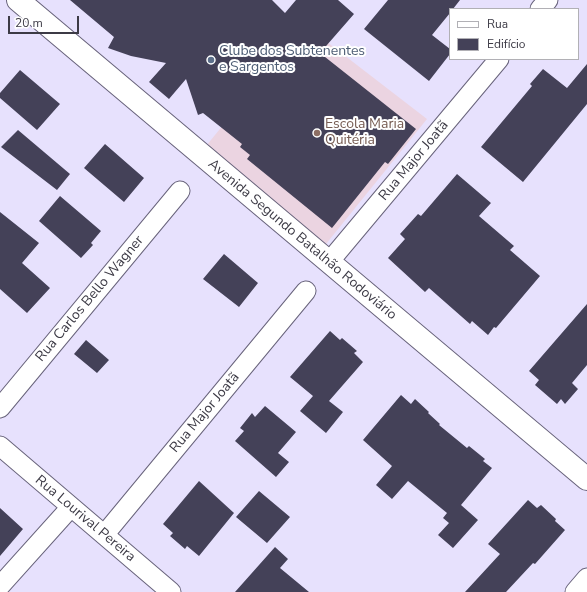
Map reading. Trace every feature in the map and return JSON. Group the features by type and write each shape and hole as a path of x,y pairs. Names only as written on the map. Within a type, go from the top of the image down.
{"street":[{"name":"Avenida Segundo Batalhão Rodoviário","path":"18,0 587,479"},
{"path":"541,8 548,0"},
{"name":"Rua Major Joatã","path":"329,262 498,60"},
{"name":"Rua Carlos Bello Wagner","path":"0,408 180,191"},
{"name":"Rua Major Joatã","path":"104,535 306,291"},
{"name":"Rua Lourival Pereira","path":"0,446 171,592"},
{"path":"0,586 71,507"},
{"path":"575,592 587,578"}],"shaded area":[{"name":"Escola Maria Quitéria","path":"305,25 427,119 326,244 206,146"}],"building":[{"path":"70,0 272,0 285,13 296,0 338,0 354,14 320,53 416,129 388,164 385,162 332,228 247,159 250,155 240,147 242,144 203,113 198,115 186,79 169,99 149,82 166,63 131,56 108,48 114,37"},
{"path":"388,0 460,0 454,8 449,8 449,14 432,35 449,48 449,55 429,81 364,29"},
{"path":"587,64 587,104 523,182 481,147 532,86 530,84 543,69 567,88"},
{"path":"20,70 60,104 37,130 0,98 0,93"},
{"path":"18,130 70,174 57,190 1,147"},
{"path":"105,144 144,178 124,202 84,168"},
{"path":"457,174 491,203 479,216 514,246 510,250 540,276 496,328 494,327 488,335 472,321 470,324 429,288 425,292 388,258 405,239 400,234 418,214 421,216"},
{"path":"60,196 101,231 91,243 93,245 81,258 39,221"},
{"path":"0,212 39,243 22,263 50,288 27,313 0,289"},
{"path":"224,254 258,283 239,307 203,279"},
{"path":"587,304 587,365 572,383 578,389 565,404 561,399 557,404 535,385 539,380 529,371"},
{"path":"330,331 340,340 342,338 357,351 354,353 363,362 329,401 343,412 326,433 300,411 313,396 290,377"},
{"path":"86,340 109,360 97,373 74,354"},
{"path":"401,395 411,404 415,399 429,412 428,413 440,424 439,425 467,448 469,446 485,459 483,461 492,468 461,505 478,520 453,548 438,535 449,523 443,518 447,513 408,481 392,499 376,485 392,466 363,440"},
{"path":"265,406 296,432 278,453 289,462 276,477 235,441 244,431 240,428 252,413 255,417"},
{"path":"199,481 234,513 199,556 187,546 185,549 170,536 173,533 163,524"},
{"path":"259,491 290,517 267,543 236,517"},
{"path":"528,500 537,508 541,505 565,530 535,564 533,563 506,592 465,592 500,554 488,544"},
{"path":"0,508 23,529 0,556"},
{"path":"275,547 288,559 280,568 309,592 235,592"}],"place":[{"name":"Clube dos Subtenentes e Sargentos","path":"211,60"},
{"name":"Escola Maria Quitéria","path":"317,133"}]}
